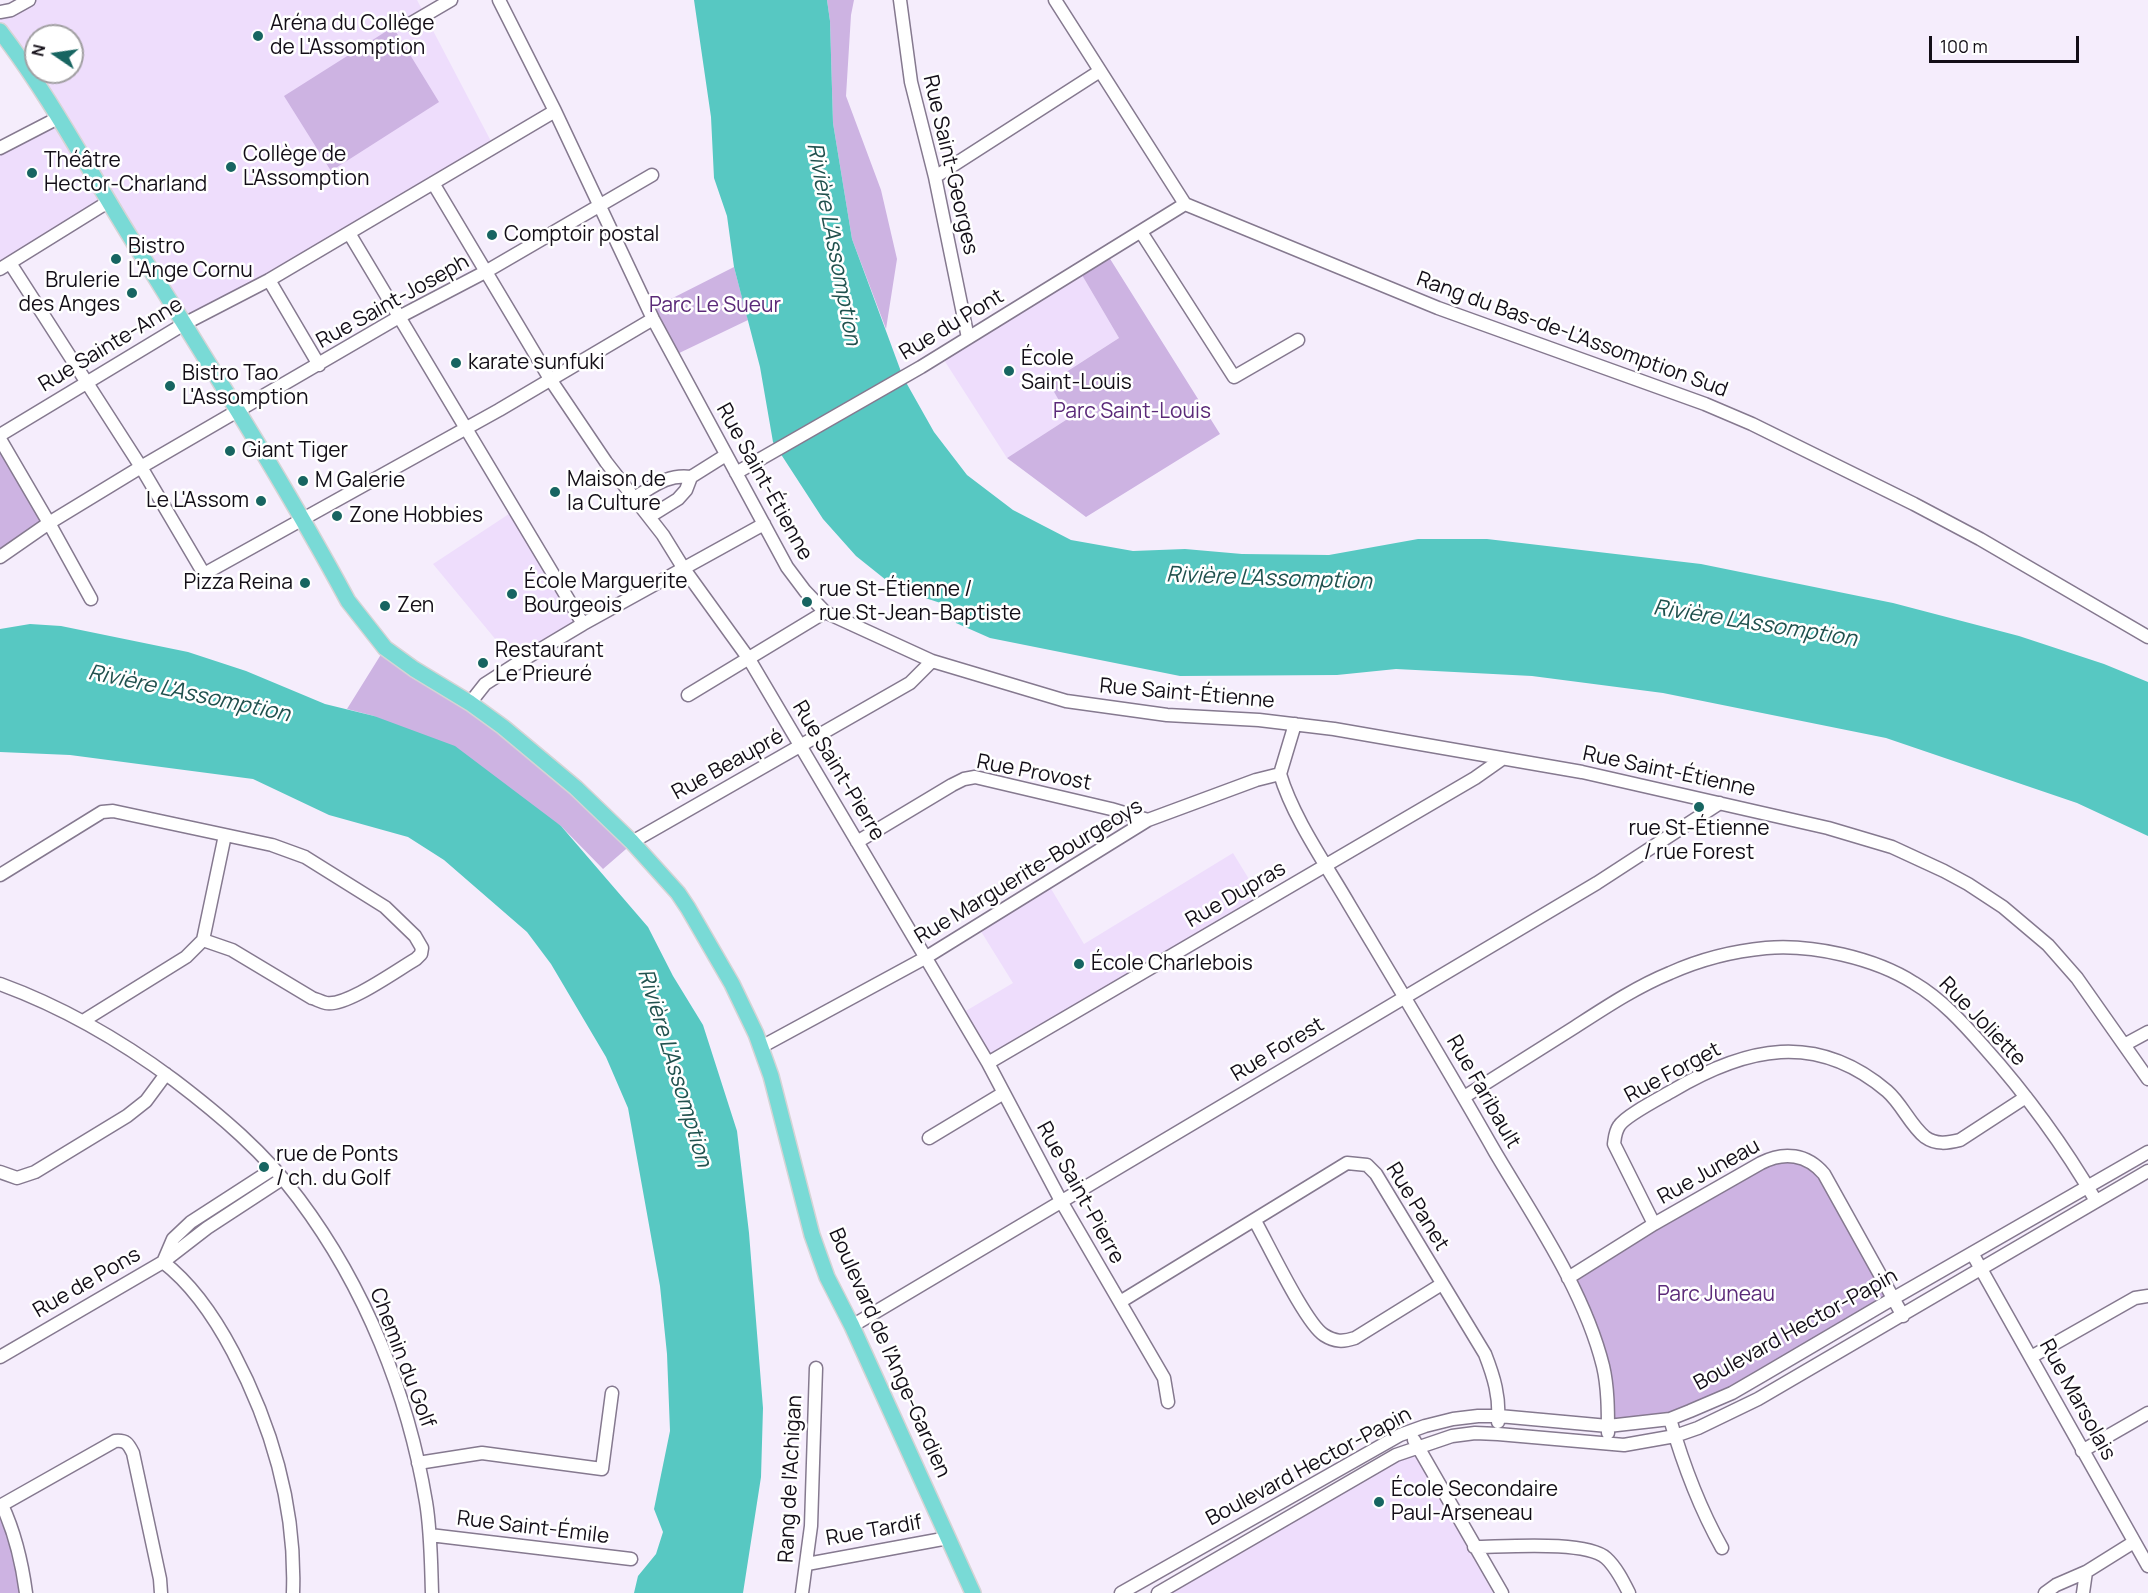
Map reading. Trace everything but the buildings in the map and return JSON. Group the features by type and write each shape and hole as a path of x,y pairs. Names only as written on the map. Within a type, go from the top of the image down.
{"main road":[{"name":"Boulevard de l'Ange-Gardien","path":"0,31 30,72 184,324 348,601 385,648 503,727 576,788 632,842 678,893 693,916 732,984 761,1047 780,1107 812,1235 827,1277 852,1326 973,1593"}],"street":[{"path":"0,12 11,10 29,0"},
{"path":"410,24 451,0"},
{"name":"Rue Saint-Étienne","path":"499,0 555,111 653,319 787,567 825,612 932,661 1066,701 1167,715 1228,717 1295,724 1410,741 1582,772 1877,841 1919,858 1968,884 2003,907 2048,945 2077,978 2148,1079"},
{"name":"Rue Saint-Georges","path":"900,0 911,82 935,177 968,338"},
{"path":"1055,0 1185,204"},
{"path":"935,177 1100,71"},
{"name":"Rue Sainte-Anne","path":"0,437 184,324 269,280 555,111"},
{"path":"0,148 58,118"},
{"name":"Rue Saint-Joseph","path":"0,557 49,523 141,467 399,317 488,272 652,175"},
{"name":"Rue Saint-Pierre","path":"433,183 488,272 550,380 606,462 663,535 749,659 987,1063 1061,1201 1164,1378 1168,1402"},
{"path":"108,202 5,266 87,382 141,467 204,574 466,428 653,319"},
{"name":"Rue du Pont","path":"736,473 921,368 1185,204"},
{"name":"Rang du Bas-de-L'Assomption Sud","path":"1185,204 1438,308 1705,404 1752,424 1881,487 1980,539 2148,637"},
{"path":"1141,232 1234,377 1298,340"},
{"path":"349,233 584,624"},
{"path":"269,280 319,365"},
{"path":"0,437 91,599"},
{"path":"649,518 678,499 686,490 691,477 726,455"},
{"path":"634,498 667,478 691,477"},
{"path":"470,703 485,684 584,624 764,524"},
{"path":"688,695 825,612"},
{"name":"Rue Beaupré","path":"632,842 910,683 932,661"},
{"path":"1280,774 1295,724"},
{"name":"Rue Dupras","path":"987,1063 1475,778 1502,759"},
{"name":"Rue Marguerite-Bourgeoys","path":"761,1047 925,958 1148,820 1256,780 1280,774"},
{"name":"Rue Faribault","path":"1280,774 1286,794 1326,865 1568,1278 1590,1328 1603,1366 1608,1406 1608,1445"},
{"name":"Rue Provost","path":"857,842 952,785 975,777 1111,808 1148,820"},
{"name":"Rue Forest","path":"852,1326 1597,883 1720,803"},
{"path":"0,875 102,812 113,811 290,851 324,868 386,907 416,936 422,948 421,954 416,959 354,996 339,1003 327,1004 312,998 232,950 203,940"},
{"path":"83,1021 186,957 203,940 225,835"},
{"name":"Rue Joliette","path":"1464,1097 1625,995 1656,979 1708,960 1767,948 1828,952 1855,958 1892,971 1912,981 1952,1012 1997,1060 2026,1097 2096,1201"},
{"name":"Chemin du Golf","path":"0,984 83,1021 166,1074 232,1126 282,1179 320,1229 346,1271 373,1324 404,1410 418,1462 430,1535 432,1593"},
{"path":"2124,1045 2148,1032"},
{"name":"Rue Forget","path":"1654,1224 1614,1144 1620,1124 1688,1082 1737,1060 1767,1053 1787,1052 1833,1058 1853,1067 1882,1087 1925,1136 1936,1142 1948,1143 1960,1140 2026,1097"},
{"path":"0,1172 17,1178 35,1172 127,1116 146,1101 166,1074"},
{"path":"929,1138 1002,1094"},
{"name":"Boulevard Hector-Papin","path":"1121,1593 1410,1431 1453,1419 1499,1416 1608,1426 1670,1419 1732,1393 2148,1152"},
{"name":"Rue Juneau","path":"1568,1278 1654,1224 1767,1159 1788,1155 1804,1158 1817,1165 1824,1174 1903,1316"},
{"name":"Rue Panet","path":"1120,1302 1347,1163 1367,1165 1376,1174 1485,1354 1494,1378 1499,1416 1497,1434"},
{"name":"Rue de Pons","path":"163,1262 173,1239 191,1222 273,1169"},
{"name":"Boulevard Hector-Papin","path":"1146,1578 1156,1593 1396,1455 1416,1446 1452,1436 1497,1434 1608,1445 1635,1444 1675,1436 1721,1418 1903,1316 2148,1171"},
{"name":"Rue de Pons","path":"0,1357 163,1262 207,1228 282,1179"},
{"path":"1254,1221 1311,1321 1325,1336 1336,1341 1342,1342 1355,1338 1442,1284"},
{"name":"Rue Marsolais","path":"1972,1253 2148,1566"},
{"path":"163,1262 177,1272 205,1306 229,1345 258,1403 279,1466 291,1528 294,1561 293,1593"},
{"path":"2031,1358 2135,1298 2148,1296"},
{"name":"Rang de l'Achigan","path":"802,1593 811,1526 816,1368"},
{"path":"418,1462 482,1454 602,1469 612,1393"},
{"path":"2082,1451 2148,1413"},
{"path":"1670,1419 1705,1518 1722,1548"},
{"path":"1410,1431 1416,1446 1502,1593"},
{"path":"26,1593 11,1524 1,1506 115,1441 123,1440 128,1443 133,1453 161,1593"},
{"name":"Rue Saint-Émile","path":"430,1535 631,1559"},
{"name":"Rue Tardif","path":"807,1564 948,1538"},
{"path":"2045,1593 2086,1572 2134,1542"},
{"path":"1474,1547 1578,1548 1596,1552 1610,1563 1629,1593"},
{"path":"2083,1593 2086,1572"}],"shaded area":[{"name":"Collège de L'Assomption","path":"29,0 417,0 494,147 184,324 108,203 0,269 0,148 58,117 35,84 84,84 84,24 24,24 24,67 0,32 0,12"},
{"name":"École Saint-Louis","path":"1079,270 1119,338 1050,382 1069,418 1007,458 944,360"},
{"name":"École Marguerite Bourgeois","path":"515,510 583,624 516,664 433,564"},
{"name":"École Charlebois","path":"1233,853 1263,902 988,1063 959,1015 1013,983 977,925 1047,882 1084,944"},
{"name":"École Secondaire Paul-Arseneau","path":"1411,1447 1493,1593 1158,1593"}],"green space":[{"path":"827,0 854,0 846,96 881,190 897,259 886,329 852,239 833,123 830,21"},
{"path":"393,27 439,102 331,171 284,96"},
{"name":"Parc Saint-Louis","path":"1107,254 1220,434 1086,517 1007,458 1069,418 1049,383 1119,338 1079,270"},
{"name":"Parc Le Sueur","path":"734,267 748,320 673,356 649,310"},
{"path":"0,439 49,523 0,557"},
{"path":"385,648 470,703 633,843 603,869 561,826 374,716 347,709"},
{"name":"Parc Juneau","path":"1810,1161 1894,1297 1763,1375 1670,1419 1608,1426 1603,1366 1568,1278 1761,1163"},
{"path":"0,1506 26,1593 0,1593"}],"water":[{"name":"Rivière L'Assomption","path":"694,0 827,0 830,21 833,123 852,239 903,377 934,432 967,475 1013,510 1071,540 1133,551 1185,549 1242,554 1329,555 1418,539 1487,539 1701,564 1893,603 2019,636 2104,664 2148,682 2148,836 2077,803 1886,738 1663,693 1532,676 1396,669 1337,675 1180,676 990,638 956,623 953,607 919,596 886,580 856,556 823,519 773,442 760,367 734,267 727,216 714,178 711,117"},
{"name":"Rivière L'Assomption","path":"30,624 61,626 188,652 246,671 325,704 374,716 455,746 561,826 648,927 673,976 703,1025 737,1131 749,1233 763,1408 761,1477 743,1593 634,1593 638,1576 656,1554 663,1532 654,1509 670,1431 667,1354 660,1286 628,1108 606,1057 551,964 527,932 444,860 408,837 329,815 253,779 70,755 0,752 0,629"}],"place":[{"name":"Aréna du Collège de L'Assomption","path":"258,36"},
{"name":"Collège de L'Assomption","path":"231,167"},
{"name":"Théâtre Hector-Charland","path":"32,173"},
{"name":"Comptoir postal","path":"492,235"},
{"name":"Bistro L'Ange Cornu","path":"116,259"},
{"name":"Brulerie des Anges","path":"132,293"},
{"name":"karate sunfuki","path":"456,363"},
{"name":"École Saint-Louis","path":"1009,371"},
{"name":"Bistro Tao L'Assomption","path":"170,386"},
{"name":"Giant Tiger","path":"230,451"},
{"name":"M Galerie","path":"303,481"},
{"name":"Maison de la Culture","path":"555,492"},
{"name":"Le L'Assom","path":"261,501"},
{"name":"Zone Hobbies","path":"337,516"},
{"name":"Pizza Reina","path":"305,583"},
{"name":"École Marguerite Bourgeois","path":"512,594"},
{"name":"rue St-Étienne / rue St-Jean-Baptiste","path":"807,602"},
{"name":"Zen","path":"385,606"},
{"name":"Restaurant Le Prieuré","path":"483,663"},
{"name":"rue St-Étienne / rue Forest","path":"1699,807"},
{"name":"École Charlebois","path":"1079,964"},
{"name":"rue de Ponts / ch. du Golf","path":"264,1167"},
{"name":"École Secondaire Paul-Arseneau","path":"1379,1502"}]}
